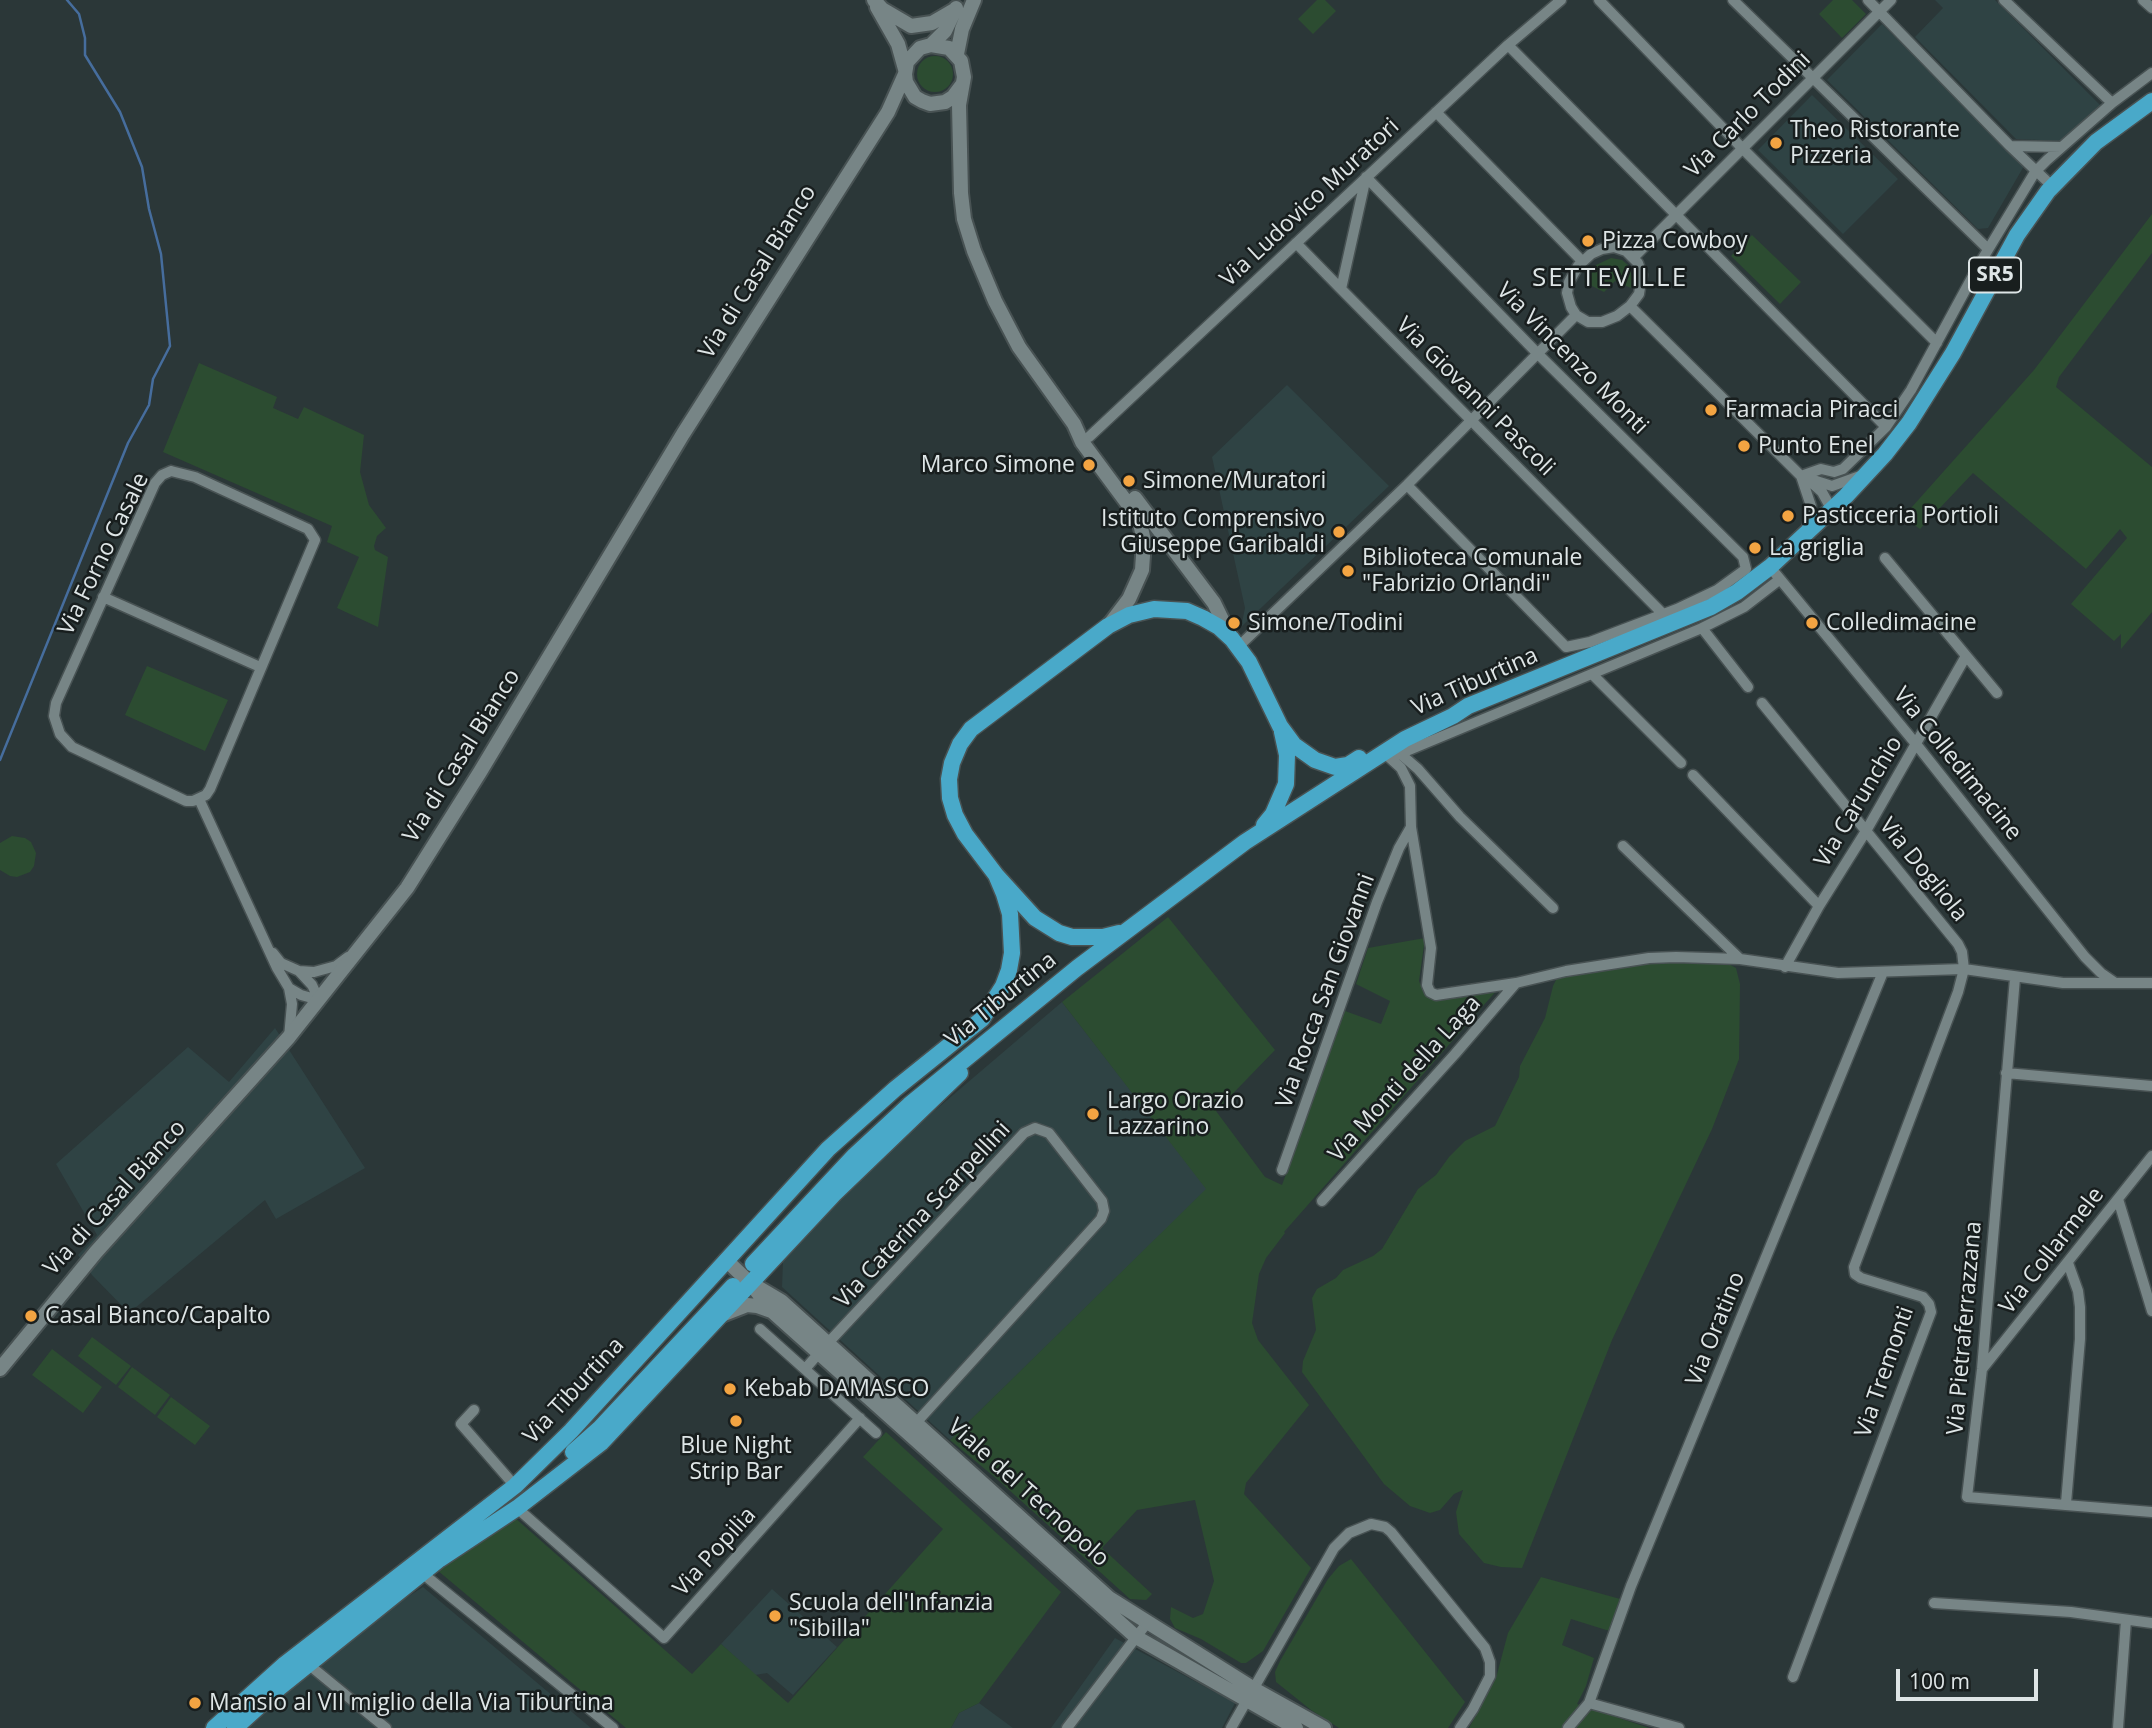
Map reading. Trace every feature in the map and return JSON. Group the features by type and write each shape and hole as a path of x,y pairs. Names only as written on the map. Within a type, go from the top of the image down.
{"main road":[{"path":"874,0 881,9 911,26 932,23 958,4"},
{"path":"874,0 898,44 909,90 922,101"},
{"path":"957,54 962,29 974,0"},
{"path":"905,72 913,54 945,32 958,4"},
{"path":"886,24 903,40 948,48 957,54 964,69 959,106 962,208 969,239 979,265 1013,336 1074,424 1082,442 1134,511 1144,541 1138,583 1123,609 1108,626"},
{"name":"Via di Casal Bianco","path":"0,1369 87,1263 289,1037 407,888 480,772 683,434 888,112 905,72"},
{"path":"938,104 953,97 962,85"},
{"path":"888,112 903,103 922,101 938,104 950,111 960,133"},
{"name":"Via Tiburtina","path":"753,1264 883,1128 1131,927 1245,842 1388,752 1468,706 1711,607 1775,574 1802,539 1892,445 1922,403 1962,337 2017,235 2052,186 2092,146 2152,101"},
{"path":"1074,424 1089,437 1214,603 1235,643 1258,677 1280,726 1287,755 1286,784 1273,814 1245,842"},
{"path":"1131,927 1103,937 1087,938 1059,933 1035,918 996,875 965,834 955,815 950,798 949,779 960,744 982,718 1122,617 1171,608 1187,611 1219,627 1235,643"},
{"path":"1280,726 1294,745 1315,760 1325,765 1342,767 1415,726 1450,710 1468,706"},
{"name":"Via Tiburtina","path":"214,1728 285,1664 515,1486 571,1431 837,1141 895,1089 982,1019 993,1004 1009,970 1012,953 1010,914 996,875"},
{"path":"440,1559 517,1508 596,1447 862,1166 946,1089 986,1042"},
{"path":"724,1314 747,1305 777,1307 770,1272 774,1259"},
{"name":"Viale del Tecnopolo","path":"726,1260 1136,1637 1251,1695 1324,1728"},
{"name":"Via Tiburtina","path":"235,1728 308,1664 588,1440 733,1286"},
{"name":"Viale del Tecnopolo","path":"824,1348 916,1423 1110,1598 1296,1728"}],"street":[{"name":"Via Ludovico Muratori","path":"1089,437 1508,45 1561,0"},
{"path":"1599,0 1742,148 1937,342"},
{"path":"1733,0 1989,249"},
{"path":"1868,0 2035,172 2052,186"},
{"name":"Via Carlo Todini","path":"1634,257 1891,0"},
{"path":"2004,0 2112,103"},
{"path":"2143,0 2152,8"},
{"path":"1508,45 1886,427"},
{"path":"1804,477 1821,469 1834,472 1840,470 1856,458 1886,427 1902,404 2035,172 2112,103 2152,73"},
{"path":"1436,112 1583,261"},
{"path":"2010,146 2062,147"},
{"path":"1341,289 1366,177"},
{"name":"Via Vincenzo Monti","path":"1366,177 1538,354 1743,557 1745,569 1711,593 1663,614"},
{"name":"Via Giovanni Pascoli","path":"1296,243 1663,614"},
{"path":"1608,247 1623,249 1634,257 1641,271 1641,285 1639,294 1630,306 1602,322 1588,322 1576,315 1568,299 1567,288 1572,275 1583,261 1596,251 1608,247"},
{"path":"1630,306 1822,492 1832,510"},
{"path":"1235,643 1407,485 1576,315"},
{"name":"Via Forno Casale","path":"171,471 195,477 308,529 314,536 315,544 260,667 210,789 199,799 189,801 174,795 72,747 60,734 54,716 56,703 158,479 171,471"},
{"path":"1804,477 1835,486 1867,474"},
{"path":"1802,539 1811,514 1804,477"},
{"path":"1407,485 1566,647 1590,642 1663,614"},
{"path":"1810,499 1832,510"},
{"path":"1885,558 1997,693"},
{"path":"1388,752 1592,674 1702,628 1739,610 1775,574"},
{"name":"Via Colledimacine","path":"1775,574 1823,629 2085,957 2115,982"},
{"path":"103,597 260,667"},
{"path":"1702,628 1748,687"},
{"name":"Via Carunchio","path":"1785,967 1966,656"},
{"path":"1592,674 1681,763"},
{"name":"Via Dogliola","path":"1762,703 1958,944 1964,969"},
{"path":"1388,752 1408,779 1411,827 1430,942 1427,983 1430,992 1442,996 1566,971 1662,957 1740,959 1838,972 1964,969 2063,983 2152,984"},
{"path":"1388,752 1460,817 1553,908"},
{"path":"1693,775 1819,906"},
{"path":"199,799 289,988 292,1004 289,1037"},
{"name":"Via Rocca San Giovanni","path":"1282,1170 1377,902 1399,848 1411,827"},
{"path":"1623,846 1740,959"},
{"path":"267,944 281,963 299,971 314,972 336,966 362,946"},
{"name":"Via Tremonti","path":"1793,1677 1931,1311 1923,1297 1861,1278 1855,1274 1854,1267 1961,986 1964,969"},
{"path":"299,971 312,985 319,1000"},
{"name":"Via Oratino","path":"1569,1728 1589,1703 1631,1586 1883,972"},
{"name":"Via Pietraferrazzana","path":"2015,978 1982,1369 1967,1497 2152,1512"},
{"name":"Via Monti della Laga","path":"1322,1200 1516,983"},
{"path":"289,988 319,1000"},
{"path":"2006,1073 2152,1086"},
{"name":"Via Caterina Scarpellini","path":"824,1348 1024,1133 1038,1128 1049,1133 1102,1201 1102,1216 916,1423"},
{"name":"Via Collarmele","path":"1982,1369 2152,1156"},
{"path":"2118,1199 2152,1311"},
{"path":"2066,1503 2080,1339 2080,1298 2068,1263"},
{"path":"760,1329 876,1433"},
{"path":"805,1369 824,1348"},
{"path":"474,1410 461,1424 515,1486"},
{"name":"Via Popilia","path":"517,1508 664,1638 860,1418"},
{"path":"1231,1728 1334,1548 1349,1533 1371,1524 1385,1527 1391,1532 1485,1648 1490,1662 1490,1676 1460,1728"},
{"path":"422,1573 613,1728"},
{"path":"1934,1603 2071,1612 2152,1623"},
{"path":"2118,1728 2126,1620"},
{"path":"1068,1727 1147,1623"},
{"path":"308,1664 386,1728"},
{"path":"1589,1703 1679,1728"}],"shaded area":[{"path":"1935,0 1995,0 2102,107 2064,141 2016,139 1915,37 1943,8"},
{"path":"1882,24 2024,166 1988,228 1978,229 1827,80"},
{"path":"1812,95 1898,179 1843,234 1758,150"},
{"path":"1287,385 1389,486 1241,627 1245,608 1212,457"},
{"path":"1062,1002 1207,1189 950,1440 782,1287 783,1262 885,1153"},
{"path":"275,1028 365,1168 276,1219 265,1200 129,1313 92,1275 78,1255 97,1235 56,1164 188,1047 229,1082"},
{"path":"423,1587 591,1728 239,1728 373,1619"},
{"name":"Scuola dell'Infanzia \"Sibilla\"","path":"772,1589 837,1647 793,1695 767,1673 755,1675 721,1644"},
{"path":"1115,1638 1235,1703 1222,1728 1051,1728"},
{"path":"979,1703 1013,1728 951,1728 959,1713"}],"green space":[{"path":"1317,0 1325,0 1336,11 1313,34 1298,19"},
{"path":"1833,0 1852,0 1866,14 1842,38 1819,14"},
{"path":"935,56 948,61 953,74 948,87 935,92 922,87 917,74 922,61"},
{"path":"2152,214 2152,253 2059,377 2056,387 2152,467 2152,612 2121,649 2121,634 2114,641 2071,604 2127,538 2120,529 2086,569 1973,473 1920,529 1903,517 2034,370"},
{"path":"1752,235 1801,282 1780,304 1731,256"},
{"path":"1611,258 1622,260 1628,265 1633,278 1631,288 1615,281 1604,292 1584,282 1596,265"},
{"path":"199,363 277,397 273,408 298,419 304,407 364,435 360,472 369,505 386,528 377,536 374,546 375,550 388,557 378,627 337,608 359,557 327,542 332,526 163,452"},
{"path":"147,666 228,700 205,751 125,715"},
{"path":"12,836 31,842 36,853 30,872 17,877 0,870 0,843"},
{"path":"1168,917 1275,1050 1216,1111 1265,1177 1282,1185 1345,1011 1381,1024 1390,1001 1356,984 1368,948 1425,938 1419,981 1424,993 1498,989 1284,1232 1266,1258 1259,1274 1252,1323 1258,1340 1309,1405 1246,1483 1244,1494 1311,1568 1263,1651 1246,1663 1241,1663 1201,1639 1175,1628 1170,1619 1171,1607 1193,1618 1203,1614 1214,1581 1195,1500 1137,1510 1102,1548 1152,1594 1146,1600 1130,1599 950,1440 1206,1189 1062,1002"},
{"path":"1664,959 1723,961 1736,968 1740,984 1739,1059 1712,1129 1612,1340 1522,1568 1484,1563 1459,1534 1456,1512 1463,1490 1454,1494 1440,1510 1430,1513 1410,1506 1384,1484 1302,1372 1303,1361 1316,1330 1312,1298 1317,1289 1336,1278 1343,1270 1382,1249 1418,1189 1436,1175 1465,1141 1495,1126 1519,1077 1520,1066 1545,1018 1558,976"},
{"path":"92,1337 131,1366 116,1385 78,1356"},
{"path":"52,1349 102,1387 83,1413 32,1375"},
{"path":"132,1367 170,1395 155,1415 118,1387"},
{"path":"171,1397 210,1426 195,1445 157,1417"},
{"path":"886,1432 1061,1592 979,1703 959,1713 951,1728 626,1728 437,1570 514,1517 692,1674 721,1644 788,1703 943,1529 863,1457"},
{"path":"1351,1559 1465,1702 1448,1728 1339,1728 1276,1682 1275,1672 1280,1661 1328,1579 1339,1566"},
{"path":"1541,1577 1631,1602 1619,1634 1571,1619 1562,1645 1594,1658 1586,1686 1577,1704 1649,1728 1469,1728 1496,1678 1508,1633"}],"waterway":[{"path":"0,760 128,443 149,405 153,379 170,346 161,254 149,209 142,167 120,112 85,55 85,38 79,14 67,0"}],"place":[{"name":"Theo Ristorante Pizzeria","path":"1776,143"},
{"name":"Pizza Cowboy","path":"1588,241"},
{"name":"Farmacia Piracci","path":"1711,410"},
{"name":"Punto Enel","path":"1744,446"},
{"name":"Marco Simone","path":"1089,465"},
{"name":"Simone/Muratori","path":"1129,481"},
{"name":"Pasticceria Portioli","path":"1788,516"},
{"name":"Istituto Comprensivo Giuseppe Garibaldi","path":"1339,532"},
{"name":"La griglia","path":"1755,548"},
{"name":"Biblioteca Comunale \"Fabrizio Orlandi\"","path":"1348,571"},
{"name":"Simone/Todini","path":"1234,623"},
{"name":"Colledimacine","path":"1812,623"},
{"name":"Largo Orazio Lazzarino","path":"1093,1114"},
{"name":"Casal Bianco/Capalto","path":"31,1316"},
{"name":"Kebab DAMASCO","path":"730,1389"},
{"name":"Blue Night Strip Bar","path":"736,1421"},
{"name":"Scuola dell'Infanzia \"Sibilla\"","path":"775,1616"},
{"name":"Mansio al VII miglio della Via Tiburtina","path":"195,1703"}],"district":[{"name":"SETTEVILLE","path":"1610,279"}]}
